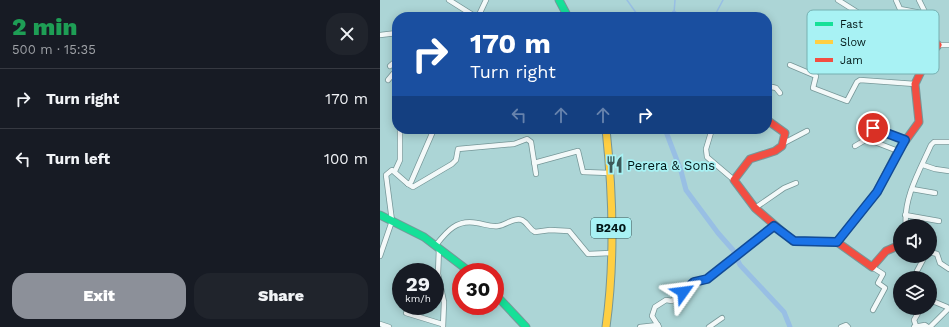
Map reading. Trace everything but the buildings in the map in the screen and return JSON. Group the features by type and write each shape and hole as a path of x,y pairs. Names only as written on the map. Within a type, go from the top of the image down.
{"street":[{"path":"449,0 469,12"},
{"path":"480,12 486,0"},
{"path":"559,0 565,12"},
{"path":"838,0 854,10"},
{"path":"896,0 900,9 905,10"},
{"path":"919,0 924,10"},
{"path":"380,35 392,34"},
{"path":"790,65 807,72"},
{"path":"811,74 816,76 813,88 847,101 857,82 860,80 915,84"},
{"path":"837,242 877,192 898,151 919,122 915,84 920,74"},
{"path":"388,80 392,75"},
{"path":"772,87 776,88 780,93"},
{"path":"772,123 785,132 784,144"},
{"path":"873,128 905,140"},
{"path":"734,180 750,160 776,151 784,144 806,132"},
{"path":"395,171 400,160 400,134"},
{"path":"408,184 412,180 432,134"},
{"name":"B240","path":"606,134 610,172 611,253 610,299 606,327"},
{"path":"710,134 706,149 707,157 734,180 755,208 774,226 794,241 837,242 883,274 878,283 885,288 872,310"},
{"path":"386,175 391,170 395,171 413,187 452,164 456,160 457,150 464,147 508,145 527,139 531,142 536,174"},
{"path":"855,146 867,139 898,151"},
{"path":"905,219 905,215 912,189 934,142 949,142"},
{"path":"534,163 578,151 583,172 610,172"},
{"path":"923,165 935,170 949,171"},
{"path":"380,171 386,175 392,221 380,254"},
{"path":"755,208 784,188 796,183"},
{"path":"912,189 935,193"},
{"path":"380,215 438,247 458,263"},
{"path":"905,215 939,221"},
{"path":"412,315 442,325 444,302 438,274 438,247 446,232 460,223 477,223 492,227 500,226 516,219 523,221 535,232 550,230 569,232 588,254 611,253"},
{"path":"640,327 658,326 652,316 655,307 666,300 672,301 694,282 707,279 774,226"},
{"path":"872,267 886,251 893,248"},
{"path":"937,254 940,263 949,269"},
{"path":"917,271 921,263"},
{"path":"917,315 914,320 915,327 926,325 929,327 948,309 937,303"},
{"path":"504,304 526,327"},
{"path":"709,327 722,318"},
{"path":"380,324 389,327"},
{"path":"841,327 846,325 848,327"}],"waterway":[{"path":"627,0 635,12"},
{"path":"674,12 675,0"},
{"path":"717,12 723,0"},
{"path":"667,134 681,171 686,190 718,233 733,250 740,265 784,312 790,327"}],"traffic: fast":[{"path":"559,0 565,12"},
{"path":"380,215 424,237 458,263"},
{"path":"504,304 526,327"}],"traffic: slow":[{"path":"606,134 610,178 612,253 606,327"}],"traffic: jam":[{"path":"837,242 877,192 898,151 919,122 915,84 920,74"},
{"path":"772,124 785,133 782,146 775,151 750,159 734,180 755,208 793,241 837,242 872,267 886,251 893,248"}],"place":[{"name":"Perera & Sons","path":"614,165"}],"route":[{"path":"683,292 694,282 707,279 774,226 794,241 837,242 877,192 905,140 873,128"}]}
